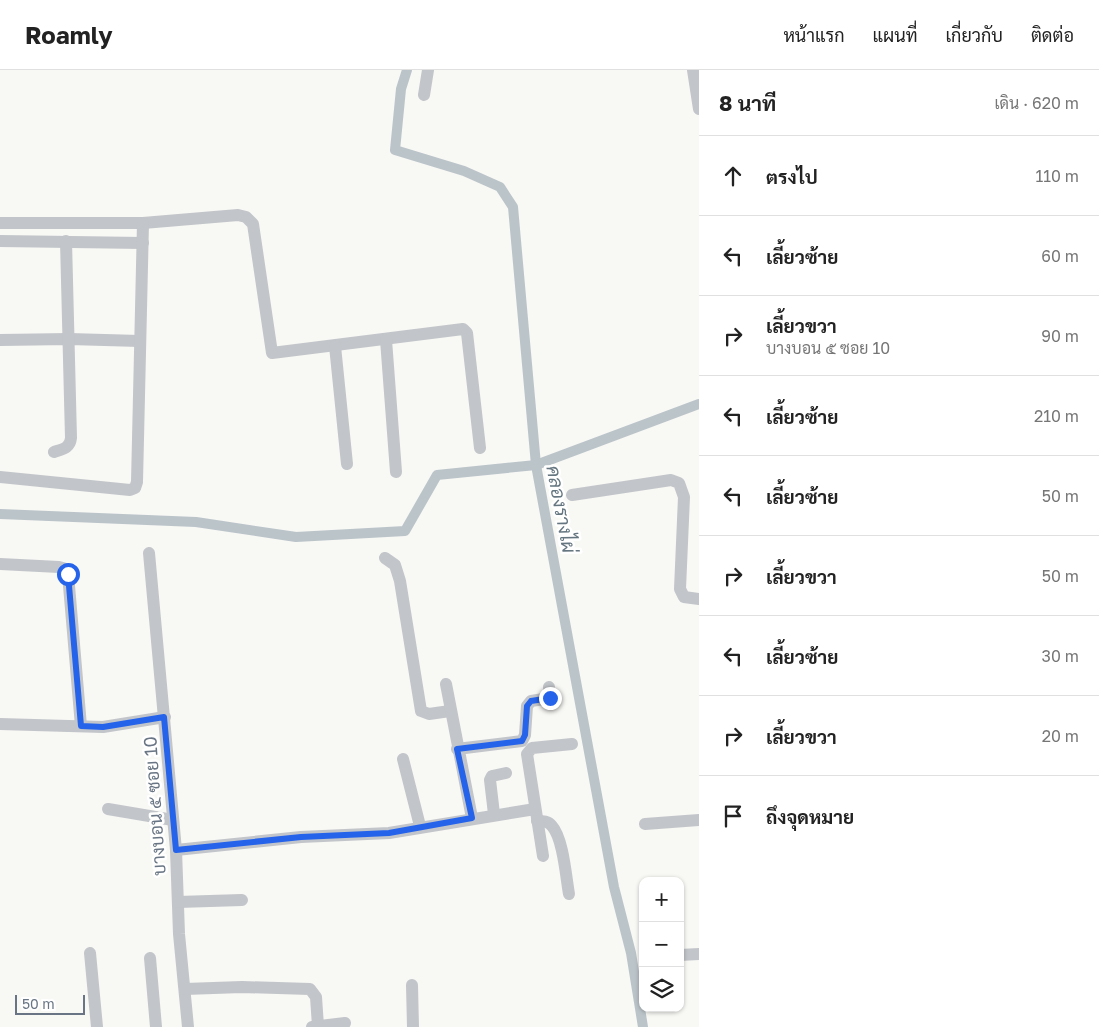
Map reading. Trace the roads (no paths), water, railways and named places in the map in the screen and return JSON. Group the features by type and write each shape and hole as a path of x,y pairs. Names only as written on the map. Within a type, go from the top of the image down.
{"street":[{"path":"424,95 428,70"},
{"path":"693,70 699,109"},
{"path":"0,223 143,223 246,217 253,224 272,353 386,340 457,328 463,329 467,333 480,448"},
{"path":"0,477 130,490 135,488 137,482 143,223"},
{"path":"0,241 143,243"},
{"path":"54,452 66,448 70,444 71,438 66,241"},
{"path":"0,340 69,339 140,342"},
{"path":"386,340 396,472"},
{"path":"335,346 347,464"},
{"path":"572,495 671,480 679,483 684,497 680,589 684,597 699,599"},
{"name":"บางบอน ๕ ซอย 10","path":"149,553 176,850 178,902 188,1027"},
{"path":"385,558 395,565 400,581 421,711 428,714 450,710"},
{"path":"0,564 60,567 66,569 68,574 81,726"},
{"path":"446,684 457,749 472,818"},
{"path":"457,749 522,741 525,735 527,706 531,701 550,698 549,687"},
{"path":"0,724 103,727 164,717"},
{"path":"543,856 527,758 528,750 572,744"},
{"path":"403,759 420,826"},
{"path":"494,814 490,780 492,776 506,773"},
{"path":"108,809 173,820"},
{"path":"176,850 301,837 389,833 494,814 536,815 546,822 558,835 569,894"},
{"path":"644,824 699,820"},
{"path":"178,902 242,900"},
{"path":"90,953 97,1027"},
{"path":"684,954 699,954"},
{"path":"150,958 156,1027"},
{"path":"412,986 413,1027"},
{"path":"185,989 242,987 310,989 316,997 315,1027 345,1023"}],"waterway":[{"name":"คลองรางไผ่","path":"407,70 401,89 395,150 464,171 500,187 513,207 536,465 614,887 631,953 643,1027"},
{"path":"0,514 196,522 296,537 405,531 437,475 536,465 699,404"}]}
